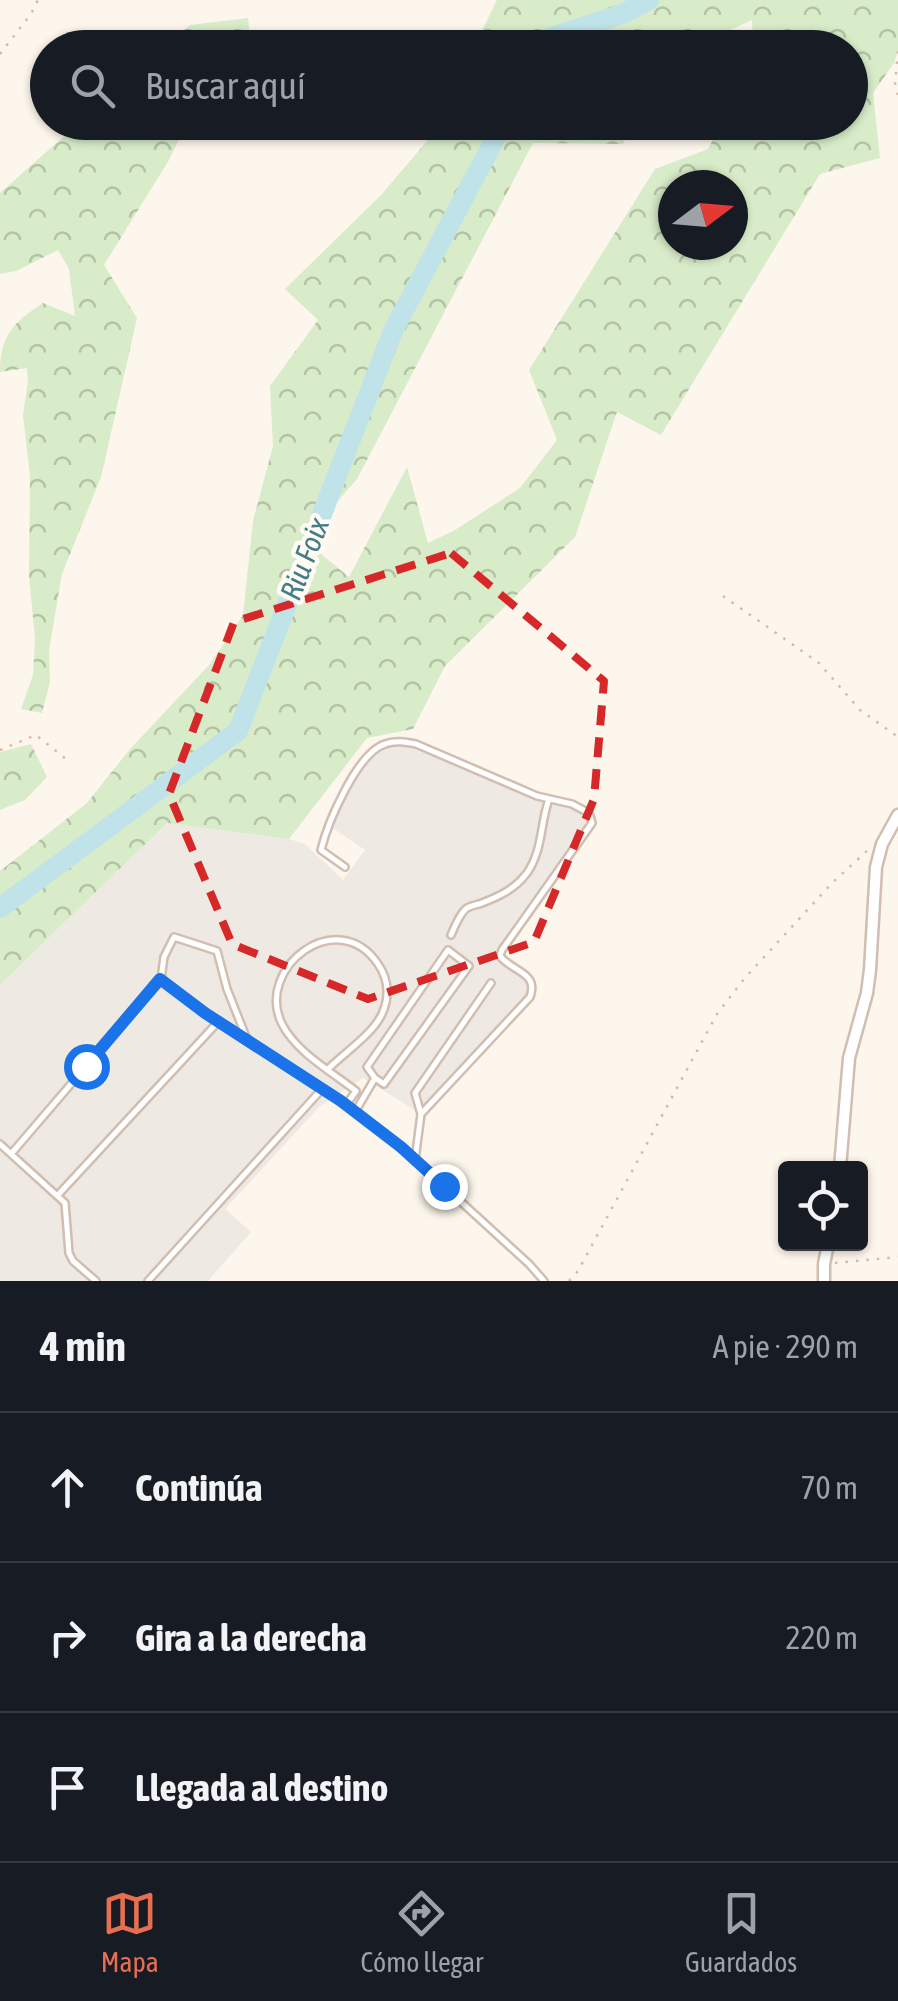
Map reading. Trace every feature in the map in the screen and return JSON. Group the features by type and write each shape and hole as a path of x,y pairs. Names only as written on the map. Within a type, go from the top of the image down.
{"street":[{"path":"841,1161 849,1058 867,993 882,844 898,815"},
{"path":"824,1281 827,1251"}],"lane":[{"path":"345,867 322,850 326,831 358,770 382,744 416,744 537,796 589,813 592,823 500,956 531,978 534,987 530,997 421,1114"},
{"path":"451,935 466,908 500,896 526,874 537,857 543,816 550,799"},
{"path":"10,1154 160,979 164,957 174,937 218,951 227,989 248,1042"},
{"path":"328,1069 380,1018 388,995 386,974 370,952 354,942 333,939 314,943 298,954 282,976 277,995 280,1020 289,1034 328,1069 356,1091 346,1105"},
{"path":"448,950 469,966 384,1084 375,1078 367,1067 448,950"},
{"path":"160,979 218,1022 346,1105 416,1160 544,1281"},
{"path":"416,1160 421,1114 415,1094 491,983"},
{"path":"57,1196 218,1022"},
{"path":"354,1112 375,1078"},
{"path":"148,1281 322,1089"},
{"path":"0,1144 65,1203 69,1253 96,1281"}],"path":[{"path":"0,54 38,0"},
{"path":"898,51 898,95"},
{"path":"723,596 819,663 860,710 898,737"},
{"path":"0,750 36,735 72,763"},
{"path":"569,1281 622,1192 717,1014 832,883 861,855 882,844"},
{"path":"824,1264 898,1257"}],"highlighted area":[{"path":"451,553 604,681 594,799 534,942 368,999 232,944 169,794 234,622"}],"shaded area":[{"path":"382,744 416,744 537,796 584,810 592,823 500,956 531,979 530,997 421,1114 363,1078 320,1106 225,1209 251,1232 208,1281 0,1281 0,985 167,823 305,844 343,880 365,850 328,825 358,770"}],"green space":[{"path":"497,0 898,0 898,51 873,93 880,158 820,174 661,435 617,412 575,537 445,666 413,729 367,738 289,839 167,823 0,985 0,871 87,803 130,749 210,664 243,615 253,521 273,446 270,386 318,320 285,289 381,195 428,140 625,140 623,144 533,143 357,479 304,540 349,577 407,467 428,543 520,488 557,440 529,370 655,169 708,149 713,140 868,140 868,30 752,30 752,20 730,30 482,30"},
{"path":"248,18 249,30 184,30 190,25"},
{"path":"60,140 179,140 104,265 137,318 101,477 62,574 49,650 50,682 42,713 21,709 33,675 35,639 29,576 30,476 23,415 27,368 0,372 1,359 11,331 43,303 75,316 69,269 58,250 16,271 0,274 0,193"},
{"path":"31,744 47,777 25,800 0,810 0,752"}],"waterway":[{"name":"Riu Foix","path":"573,30 622,14 649,0"},
{"name":"Riu Foix","path":"0,908 238,731 393,331 494,140"}],"route":[{"path":"86,1066 160,979 205,1013 341,1101 444,1186"}]}
